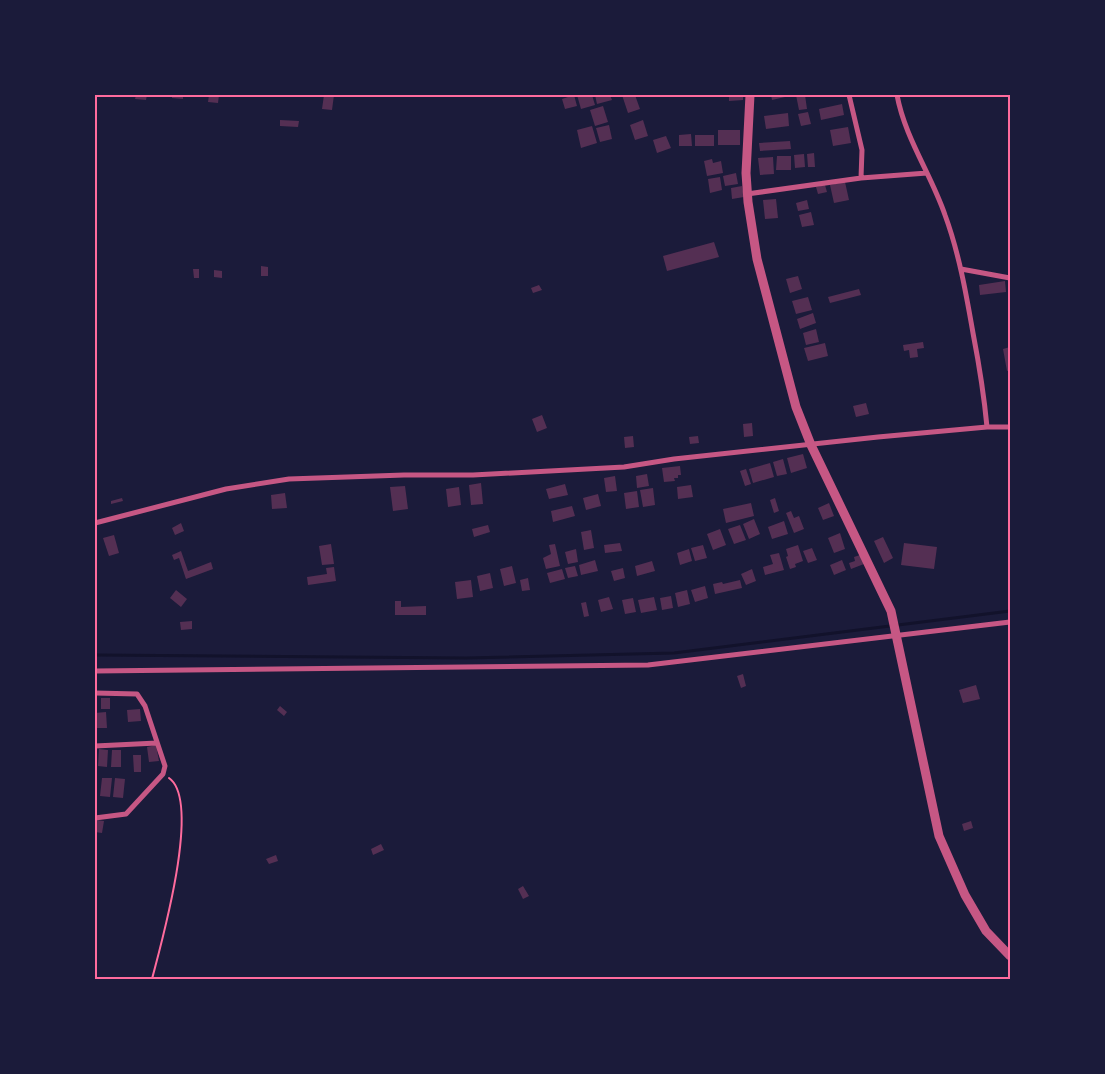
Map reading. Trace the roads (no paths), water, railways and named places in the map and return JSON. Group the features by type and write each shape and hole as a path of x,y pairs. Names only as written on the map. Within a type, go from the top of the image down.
{"street":[{"path":"750,95 746,174 747,194 757,259 796,407 811,445 891,611 939,836 965,895 986,931 1010,956"},
{"path":"849,95 862,150 861,178"},
{"path":"897,95 915,148 938,194 956,245 977,355 987,427"},
{"path":"747,194 861,178 927,173"},
{"path":"961,269 1010,278"},
{"path":"95,522 226,489 289,480 404,475 473,476 605,468 674,459 987,427 1010,427"},
{"path":"95,671 648,665 894,631 1010,622"},
{"path":"95,693 137,694 145,706 164,766 162,774 126,814 95,818"},
{"path":"95,746 157,743"}],"waterway":[{"path":"95,655 466,658 674,653 1010,611"}]}
